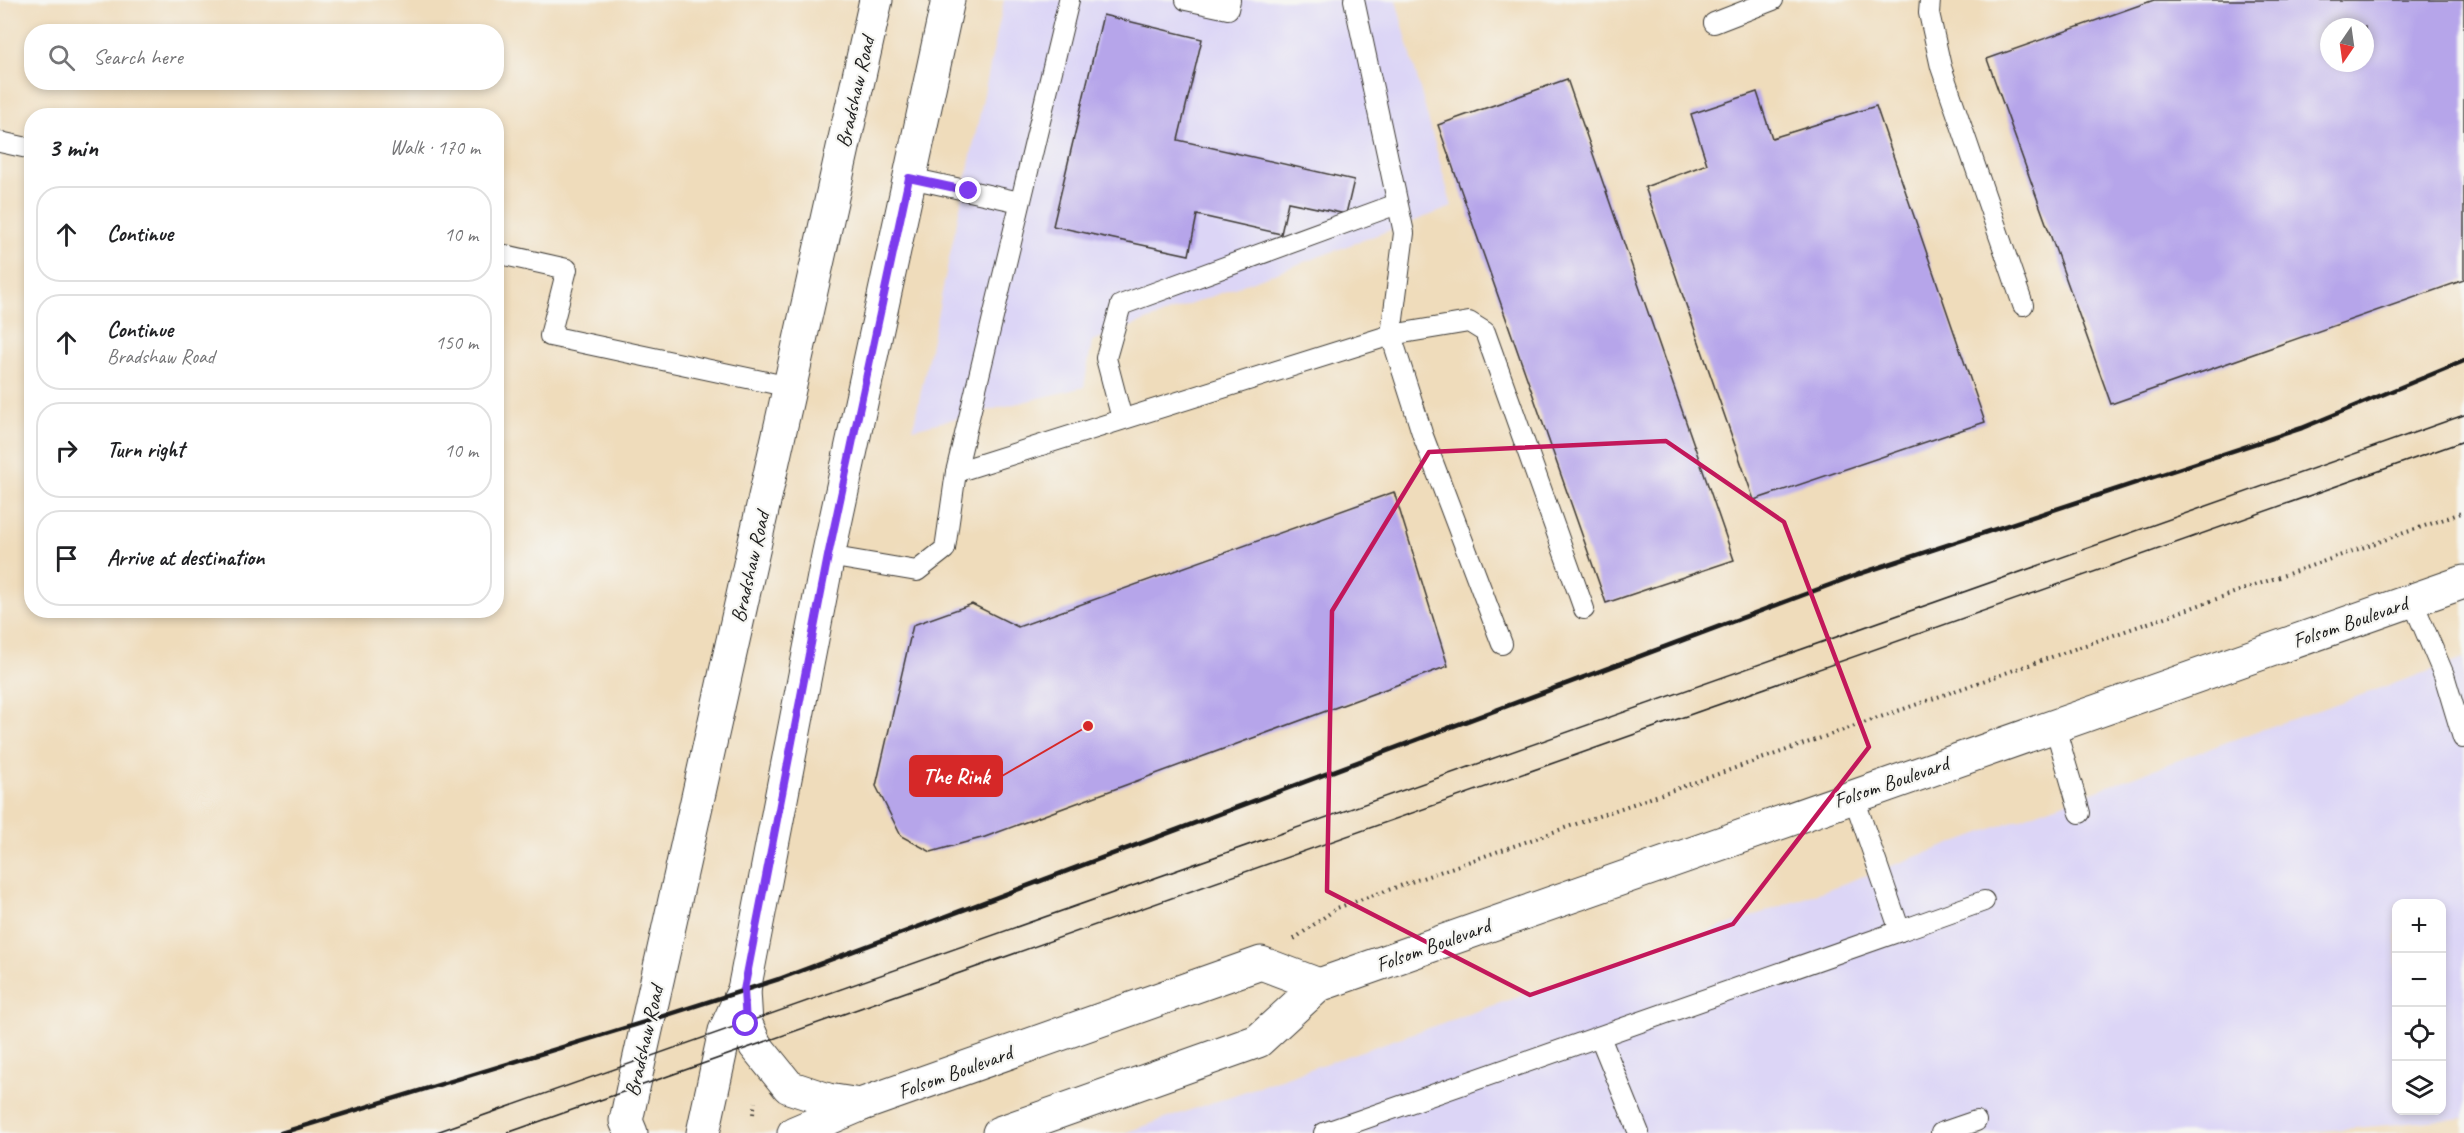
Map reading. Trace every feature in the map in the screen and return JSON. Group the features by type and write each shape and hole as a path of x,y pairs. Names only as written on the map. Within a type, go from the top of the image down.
{"main road":[{"name":"Bradshaw Road","path":"631,1133 626,1122 633,1088 876,0"},
{"path":"703,1133 725,1031 744,990 828,556 948,0"},
{"name":"Folsom Boulevard","path":"999,1133 1258,1041 1319,985 1852,795 2055,727 2464,582"},
{"path":"1261,963 1319,985"},
{"name":"Folsom Boulevard","path":"794,1133 860,1106 1261,963"},
{"path":"744,990 746,1024 755,1045 789,1087 828,1100 860,1106"}],"lane":[{"path":"828,556 917,571 945,549 956,472 1069,0"},
{"path":"1186,0 1228,9 1230,0"},
{"path":"1354,0 1404,233 1391,335 1423,436 1502,644"},
{"path":"1714,23 1773,0"},
{"path":"1930,0 1929,13 1941,67 2023,305"},
{"path":"0,142 24,147"},
{"path":"909,178 1020,202"},
{"path":"1122,419 1106,358 1121,305 1398,204"},
{"path":"504,255 567,269 550,336 790,387"},
{"path":"956,472 1391,335 1469,322 1485,332 1584,609"},
{"path":"2412,600 2444,675 2463,738"},
{"path":"2055,727 2080,813"},
{"path":"1852,795 1900,931"},
{"path":"1324,1133 1984,902"},
{"path":"1600,1037 1639,1133"},
{"path":"1941,1133 1976,1121"}],"path":[{"path":"1261,963 1337,908 2464,512"}],"highlighted area":[{"path":"1666,441 1784,522 1869,747 1733,924 1530,995 1327,891 1332,611 1429,452"}],"shaded area":[{"path":"1004,0 1396,0 1452,207 1092,341 1084,387 913,429"},
{"path":"2464,659 2464,1118 2299,1133 1124,1133 1799,900 2238,738"}],"building":[{"path":"2154,0 2464,0 2464,280 2111,404 1987,59"},
{"path":"1103,15 1202,39 1178,140 1354,180 1346,214 1288,202 1281,234 1197,215 1189,255 1053,226"},
{"path":"1567,79 1734,560 1606,603 1438,125"},
{"path":"1757,92 1772,138 1876,106 1985,422 1754,500 1645,187 1707,164 1691,114"},
{"path":"1394,492 1448,666 985,837 931,852 901,836 876,786 913,625 972,604 1018,627"}],"tram line":[{"path":"434,1133 2464,415"},
{"path":"507,1133 2464,441"}],"railway":[{"path":"281,1133 779,979 1859,574 2302,428 2464,361"}],"place":[{"name":"The Rink","path":"1088,726"}],"route":[{"path":"746,1024 744,990 828,556 909,178 969,191"}]}
